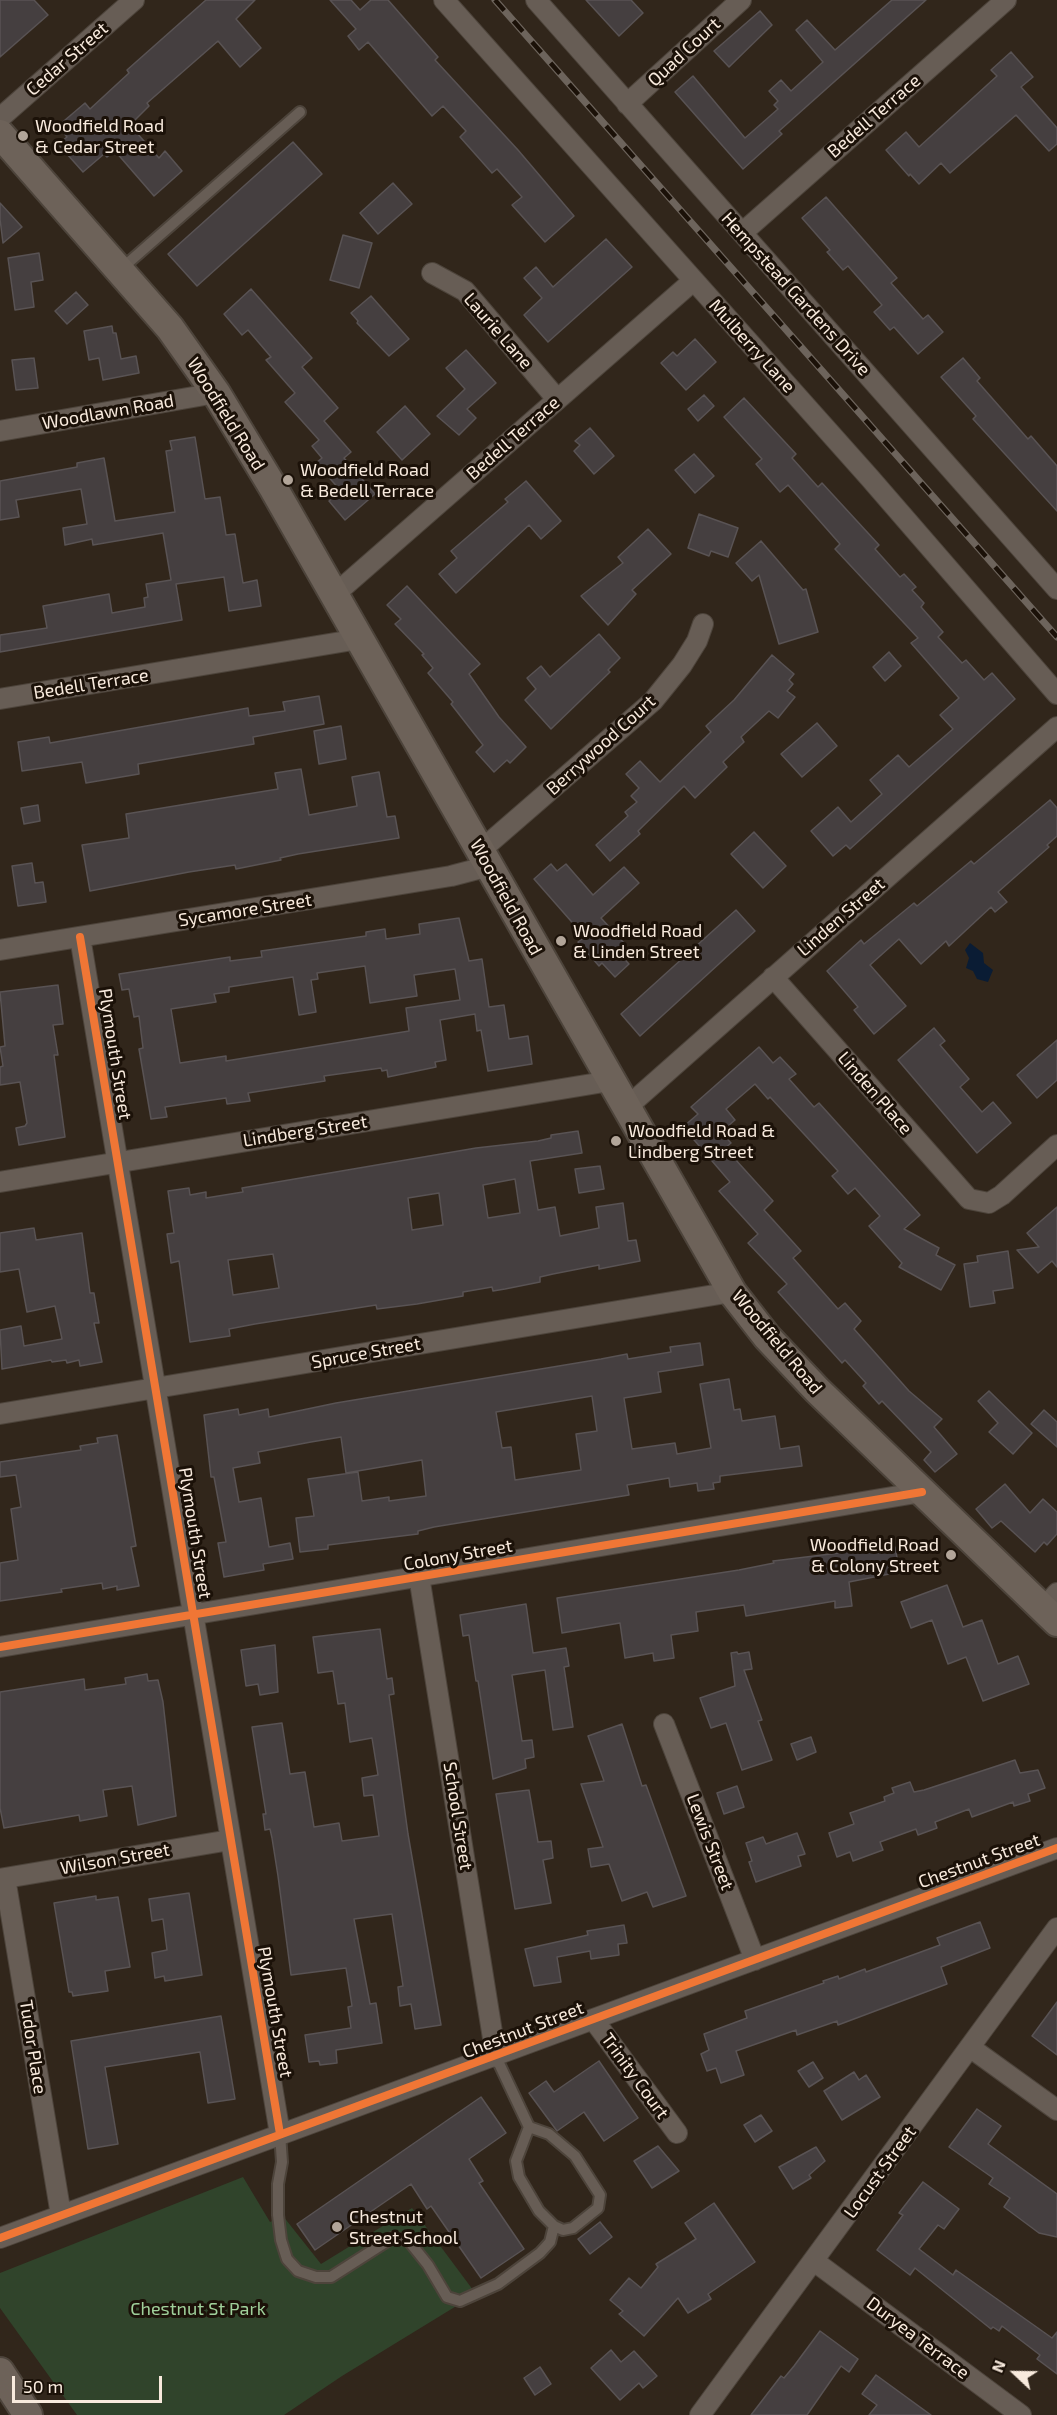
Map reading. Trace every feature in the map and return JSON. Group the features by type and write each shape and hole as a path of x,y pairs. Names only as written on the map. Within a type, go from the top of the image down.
{"main road":[{"name":"Woodfield Road","path":"0,134 170,328 216,393 732,1292 767,1336 817,1390 922,1492 1052,1608"},
{"path":"0,2372 28,2415"}],"street":[{"name":"Cedar Street","path":"0,118 134,0"},
{"name":"Mulberry Lane","path":"444,0 869,477 1057,694"},
{"name":"Hempstead Gardens Drive","path":"536,0 1057,589"},
{"name":"Quad Court","path":"627,104 741,0"},
{"name":"Bedell Terrace","path":"742,233 1006,0"},
{"name":"Laurie Lane","path":"432,273 465,291 557,399"},
{"name":"Bedell Terrace","path":"334,595 693,281"},
{"name":"Woodlawn Road","path":"0,431 216,393"},
{"name":"Berrywood Court","path":"485,859 653,701 692,649 703,624"},
{"name":"Bedell Terrace","path":"0,699 359,639"},
{"name":"Linden Street","path":"626,1108 1057,727"},
{"name":"Sycamore Street","path":"0,950 451,876 485,859"},
{"name":"Plymouth Street","path":"80,937 280,2134"},
{"name":"Linden Place","path":"773,977 969,1199 989,1203 1002,1195 1057,1145"},
{"name":"Lindberg Street","path":"0,1182 610,1081"},
{"name":"Spruce Street","path":"0,1414 732,1292"},
{"name":"Colony Street","path":"0,1647 922,1492"},
{"name":"School Street","path":"419,1576 496,2056"},
{"name":"Lewis Street","path":"664,1724 756,1960"},
{"name":"Wilson Street","path":"3,1879 230,1840"},
{"name":"Chestnut Street","path":"0,2238 1057,1848"},
{"name":"Tudor Place","path":"3,1879 61,2215"},
{"name":"Locust Street","path":"700,2415 1054,1938"},
{"name":"Trinity Court","path":"593,2019 677,2133"},
{"path":"971,2048 1057,2110"},
{"name":"Duryea Terrace","path":"814,2261 1021,2415"}],"lane":[{"path":"120,270 300,112"},
{"path":"496,2056 530,2127 549,2134 576,2156 600,2195 598,2208 588,2219 573,2228 563,2230 554,2226 539,2211 519,2177 516,2161 530,2127"},
{"path":"280,2134 282,2162 278,2184 278,2215 286,2259 298,2271 316,2277 331,2277 392,2238 408,2240 428,2265 447,2297 460,2301 498,2284 550,2242 554,2226"}],"green space":[{"name":"Chestnut St Park","path":"243,2177 270,2222 283,2216 321,2264 412,2208 476,2294 342,2376 284,2415 77,2415 0,2308 0,2273"}],"water":[{"path":"970,943 983,953 984,963 993,970 988,982 977,979 973,971 966,968 969,958 965,950"}],"building":[{"path":"0,0 34,0 48,15 0,57"},
{"path":"206,0 255,0 236,19 261,48 240,67 218,41 147,103 149,106 134,121 140,128 136,132 159,158 165,151 182,171 154,196 115,151 107,157 104,154 83,172 58,144 67,137 58,126 85,103 90,109 129,73 127,70"},
{"path":"330,0 351,0 360,10 371,0 388,0 438,57 435,60 518,150 574,216 545,242 512,205 522,197 497,169 492,173 460,137 466,131 443,106 432,116 368,42 359,50 348,36 356,29"},
{"path":"586,0 631,0 643,13 619,36"},
{"path":"892,0 926,0 779,131 782,134 743,169 675,92 693,76 745,138 778,109 774,105 778,101 769,91 781,80 791,91 823,62 796,30 807,20 835,50"},
{"path":"760,11 772,25 729,67 714,51"},
{"path":"1011,52 1033,77 1021,87 1057,128 1057,144 1049,151 1016,115 950,173 941,163 919,184 886,150 906,132 919,147 997,76 991,70"},
{"path":"293,142 322,174 197,286 168,254"},
{"path":"393,183 412,204 378,234 360,213"},
{"path":"826,197 897,278 891,283 923,319 928,315 943,332 918,354 894,327 890,330 874,312 882,305 848,266 843,270 827,252 830,250 802,218"},
{"path":"0,203 22,227 3,243 0,219"},
{"path":"343,235 372,243 359,288 330,280"},
{"path":"606,239 632,267 548,342 524,315 542,298 524,278 536,267 553,287"},
{"path":"39,253 43,280 31,282 34,307 15,310 8,258"},
{"path":"251,289 312,358 302,367 338,408 324,421 351,452 344,458 375,494 345,520 329,501 341,491 316,463 322,458 312,446 319,440 285,402 295,393 266,360 271,357 248,330 242,335 224,314"},
{"path":"76,292 88,305 67,324 55,311"},
{"path":"371,296 409,339 389,356 357,323 358,321 351,313"},
{"path":"112,326 113,333 116,333 121,359 136,356 139,373 103,380 99,358 89,360 84,331"},
{"path":"695,339 716,362 686,390 661,363 673,352 677,356"},
{"path":"466,350 496,383 467,409 476,418 459,435 437,416 465,389 446,368"},
{"path":"34,358 38,388 16,390 12,360"},
{"path":"963,358 980,378 977,381 1028,439 1031,436 1057,466 1057,511 973,419 976,416 941,377"},
{"path":"704,395 714,406 698,421 688,409"},
{"path":"744,398 796,454 792,458 818,487 822,483 879,545 875,549 900,577 904,574 916,587 912,590 924,603 921,607 943,632 938,637 962,663 966,660 984,680 992,673 1015,699 850,849 846,845 833,856 811,831 838,807 851,822 882,794 870,780 898,755 909,767 953,729 940,715 959,698 911,643 918,638 835,549 840,544 788,485 780,492 756,464 762,459 724,417"},
{"path":"405,406 430,434 402,460 377,432"},
{"path":"590,428 614,456 594,474 574,451 580,445 575,441"},
{"path":"195,437 205,499 220,497 226,535 235,534 243,583 257,580 261,606 229,611 224,577 176,584 182,620 0,652 0,635 47,628 43,606 109,594 112,613 145,607 144,598 148,597 146,584 171,580 163,533 93,545 92,539 65,545 63,528 87,524 81,489 16,500 19,517 0,520 0,481 77,467 77,463 104,458 115,521 175,512 166,451 172,450 170,441"},
{"path":"694,454 714,476 695,493 675,470"},
{"path":"526,481 561,521 541,539 529,525 456,593 439,574 457,558 451,551 508,502 505,499"},
{"path":"699,514 738,528 728,557 711,551 709,556 688,548"},
{"path":"648,529 671,554 632,590 636,594 608,625 581,596 623,563 618,557"},
{"path":"761,541 803,590 806,589 818,632 779,644 759,575 752,581 736,563"},
{"path":"407,586 480,664 469,674 499,717 526,747 510,763 507,760 494,772 476,752 483,745 451,704 453,702 428,673 433,668 422,655 424,654 395,624 401,619 387,605"},
{"path":"599,634 620,658 608,670 610,672 551,729 525,700 536,689 527,678 541,666 550,677"},
{"path":"889,652 901,666 885,681 873,667"},
{"path":"772,655 794,674 789,680 793,684 787,691 795,697 778,718 769,711 741,737 744,742 723,762 727,767 695,798 684,786 638,831 640,834 610,861 596,845 628,816 625,812 637,802 631,796 639,788 626,774 640,761 660,782 711,732 706,726 734,700"},
{"path":"319,696 324,724 253,737 254,744 138,764 139,774 86,783 82,762 22,771 18,742 49,737 50,743 248,708 249,716 285,711 283,702"},
{"path":"817,723 837,746 802,777 781,754"},
{"path":"341,726 346,759 319,764 314,731"},
{"path":"301,769 309,815 357,806 352,777 379,772 387,817 395,816 399,838 298,854 280,858 281,860 236,869 235,865 90,891 82,845 129,838 126,814 278,789 275,773"},
{"path":"1050,800 1057,808 1057,836 1047,845 1049,847 998,892 1007,902 995,912 991,907 949,946 946,941 921,964 899,939 870,965 906,1006 874,1034 854,1010 858,1007 827,971 861,940 864,944 914,903 917,906 971,861 974,864"},
{"path":"38,805 40,821 24,824 21,808"},
{"path":"754,832 786,866 763,888 731,854"},
{"path":"32,863 35,883 43,882 46,902 18,906 12,866"},
{"path":"551,864 557,871 566,864 593,895 624,867 639,883 601,918 624,943 616,950 629,964 615,977 602,963 599,966 578,942 585,937 534,879"},
{"path":"736,910 755,931 640,1036 621,1014"},
{"path":"459,918 469,961 482,959 489,1007 504,1005 509,1039 528,1036 532,1064 488,1071 481,1030 477,1031 475,1014 440,1020 446,1060 435,1062 436,1067 388,1077 387,1070 382,1071 381,1068 324,1076 325,1081 248,1093 250,1101 227,1104 226,1098 165,1107 167,1117 151,1119 139,1049 143,1048 139,1016 134,1017 129,989 122,990 119,974 230,957 230,961 262,957 261,951 366,936 366,932 385,929 386,939 420,934 419,924","holes":["365,966 370,1003 417,996 414,975 455,969 460,1000 406,1008 409,1031 226,1061 226,1056 180,1063 171,1009 216,1002 214,994 229,992 229,987 293,977 299,1015 316,1012 311,980 318,979 317,973"]},
{"path":"58,985 63,1024 53,1025 58,1055 54,1055 65,1137 19,1145 16,1128 25,1126 27,1123 20,1082 0,1085 0,1067 3,1066 0,1047 5,1046 0,992"},
{"path":"934,1028 945,1041 940,1045 969,1079 960,1087 982,1112 993,1102 1011,1123 977,1153 898,1060"},
{"path":"1057,1040 1057,1080 1037,1098 1017,1075"},
{"path":"759,1047 773,1063 780,1057 796,1074 789,1079 814,1107 819,1103 920,1215 904,1229 939,1248 936,1255 955,1265 941,1290 899,1267 902,1263 869,1226 880,1216 855,1188 848,1194 832,1176 838,1171 770,1097 768,1099 755,1084 726,1109 735,1120 721,1132 731,1143 725,1148 773,1201 764,1210 801,1251 793,1258 838,1309 845,1303 861,1321 854,1329 909,1391 942,1419 934,1427 957,1454 935,1472 924,1460 931,1452 882,1401 879,1404 863,1386 866,1383 845,1360 842,1363 778,1292 787,1284 748,1243 758,1234 719,1191 730,1182 683,1127 698,1114 691,1107"},
{"path":"578,1131 582,1153 530,1161 538,1210 555,1207 560,1236 599,1228 596,1207 623,1203 628,1241 636,1240 640,1261 599,1269 599,1265 540,1277 540,1282 493,1291 492,1287 463,1292 463,1296 417,1304 377,1309 376,1305 255,1324 229,1329 230,1336 190,1342 179,1261 171,1263 167,1234 174,1233 168,1191 189,1188 190,1195 206,1192 206,1198 243,1192 242,1188 476,1148 538,1141 551,1138 551,1135","holes":["515,1179 520,1213 488,1218 483,1185","439,1193 443,1225 412,1230 408,1198","273,1254 279,1288 233,1295 228,1260"]},
{"path":"600,1166 604,1189 579,1193 575,1169"},
{"path":"1057,1207 1057,1267 1052,1261 1038,1273 1017,1250 1039,1247 1027,1233"},
{"path":"34,1228 36,1240 82,1233 90,1293 94,1293 99,1323 94,1323 102,1362 80,1366 79,1360 67,1363 66,1360 52,1362 51,1360 2,1369 0,1330 21,1326 24,1346 62,1339 55,1306 27,1312 19,1269 0,1272 0,1233"},
{"path":"1008,1251 1013,1288 993,1291 995,1303 970,1307 964,1264 978,1262 977,1256"},
{"path":"700,1343 703,1365 658,1372 661,1392 624,1398 632,1449 675,1443 677,1454 711,1448 700,1384 729,1379 734,1410 740,1409 742,1421 775,1416 780,1449 799,1446 802,1466 720,1476 720,1482 713,1483 714,1489 698,1491 697,1483 670,1487 669,1478 627,1485 629,1495 434,1527 418,1531 418,1534 328,1545 328,1549 300,1552 296,1518 314,1516 308,1479 358,1472 362,1501 389,1497 389,1501 426,1496 422,1460 346,1473 341,1437 258,1452 260,1463 233,1468 239,1502 261,1498 269,1547 290,1543 293,1559 263,1564 264,1570 224,1577 218,1543 226,1542 214,1477 211,1477 204,1415 238,1409 239,1415 268,1409 269,1417 336,1403 627,1354 628,1359 671,1352 670,1347","holes":["592,1396 597,1431 576,1434 581,1470 515,1480 511,1447 502,1448 496,1412"]},
{"path":"989,1391 1032,1433 1013,1454 989,1432 998,1423 978,1401"},
{"path":"1044,1410 1057,1422 1057,1447 1031,1424"},
{"path":"117,1435 136,1546 131,1547 139,1586 117,1590 117,1586 103,1589 102,1583 61,1589 62,1592 0,1601 0,1563 18,1560 11,1509 21,1507 16,1475 0,1477 0,1462 81,1450 80,1446 98,1443 97,1438"},
{"path":"1005,1484 1030,1513 1043,1499 1057,1512 1057,1534 1047,1545 1044,1542 1035,1552 1001,1521 992,1528 976,1509"},
{"path":"883,1544 884,1549 895,1547 899,1568 888,1570 889,1574 849,1582 852,1606 835,1608 835,1601 746,1616 744,1605 696,1612 698,1631 671,1635 674,1658 654,1661 653,1653 625,1658 620,1623 562,1633 557,1598 739,1570 774,1563 773,1561 847,1552"},
{"path":"947,1585 963,1627 982,1620 998,1664 1018,1656 1029,1684 983,1701 966,1657 948,1664 932,1620 911,1628 901,1602"},
{"path":"526,1604 533,1653 566,1648 569,1666 564,1667 573,1727 553,1730 545,1670 512,1675 522,1741 532,1740 534,1757 525,1759 526,1768 493,1779 469,1635 463,1636 460,1615"},
{"path":"380,1629 387,1679 392,1678 394,1694 389,1695 408,1834 441,2025 415,2029 411,2004 400,2006 398,1987 403,1986 392,1914 354,1919 370,2004 376,2003 382,2043 336,2050 337,2063 320,2065 319,2061 309,2062 305,2035 351,2028 348,2007 352,2006 346,1968 291,1975 272,1838 270,1829 265,1830 263,1814 266,1814 252,1727 282,1723 290,1774 305,1772 314,1827 339,1823 342,1841 379,1836 373,1795 364,1796 362,1778 378,1775 372,1738 350,1742 345,1703 338,1704 333,1671 318,1673 313,1637"},
{"path":"275,1645 278,1692 260,1695 258,1684 246,1686 241,1650"},
{"path":"737,1652 738,1654 749,1652 752,1669 744,1670 762,1720 758,1721 772,1760 742,1770 726,1723 711,1728 700,1698 735,1686 731,1653"},
{"path":"147,1674 148,1681 158,1680 163,1702 176,1816 138,1825 132,1786 103,1790 107,1816 80,1821 79,1815 4,1828 0,1808 0,1692 84,1679 85,1690 126,1684 125,1678"},
{"path":"622,1724 642,1786 646,1785 686,1896 653,1907 647,1892 622,1901 609,1864 591,1867 588,1849 603,1847 581,1784 604,1781 588,1736"},
{"path":"811,1737 816,1752 797,1760 791,1744"},
{"path":"1015,1760 1020,1773 1038,1770 1045,1788 1028,1794 1030,1801 1014,1806 1013,1802 972,1817 969,1809 935,1822 937,1828 918,1835 916,1829 880,1842 883,1850 853,1861 850,1852 837,1857 829,1833 854,1824 850,1813 885,1801 884,1797 894,1793 892,1788 910,1782 914,1792 924,1790"},
{"path":"737,1786 744,1807 724,1814 717,1793"},
{"path":"529,1790 538,1842 551,1841 553,1858 543,1860 551,1903 515,1909 496,1794"},
{"path":"797,1833 805,1854 798,1856 801,1866 756,1882 749,1862 752,1861 746,1843 763,1837 766,1844"},
{"path":"189,1893 202,1975 165,1981 164,1976 155,1978 152,1953 167,1950 163,1919 152,1921 149,1899"},
{"path":"96,1896 96,1900 118,1897 130,1967 105,1971 108,1991 73,1996 72,1992 69,1992 54,1903"},
{"path":"980,1922 990,1948 941,1967 947,1984 838,2025 837,2021 797,2035 796,2030 736,2051 744,2075 721,2083 716,2068 707,2071 701,2054 709,2050 704,2034 747,2018 745,2011 824,1983 823,1981 838,1976 839,1979 865,1969 866,1972 940,1945 937,1938"},
{"path":"624,1925 627,1943 618,1944 619,1955 591,1959 590,1951 557,1957 561,1982 534,1986 525,1949 588,1935 587,1931"},
{"path":"1057,2002 1057,2055 1032,2036"},
{"path":"221,2016 235,2099 208,2103 200,2052 105,2067 118,2144 88,2149 71,2041"},
{"path":"599,2061 638,2118 604,2141 584,2112 557,2131 529,2093 546,2081 554,2092"},
{"path":"813,2062 823,2078 809,2087 798,2071"},
{"path":"854,2072 859,2080 866,2075 880,2097 842,2120 824,2091"},
{"path":"481,2097 506,2133 469,2159 483,2181 479,2183 524,2249 481,2278 431,2206 427,2209 411,2184 315,2250 297,2224"},
{"path":"977,2109 1001,2126 988,2144 1057,2194 1057,2237 1039,2233 1004,2207 1010,2198 989,2184 993,2178 949,2147"},
{"path":"761,2115 772,2131 755,2142 744,2125"},
{"path":"658,2146 679,2171 652,2188 634,2161"},
{"path":"816,2147 825,2161 809,2175 811,2178 793,2189 779,2167"},
{"path":"923,2182 959,2209 944,2229 938,2225 919,2249 953,2275 956,2270 1052,2338 1057,2332 1057,2374 1037,2359 1040,2355 1002,2326 999,2331 993,2327 991,2329 915,2268 910,2275 877,2250 903,2215 899,2213"},
{"path":"714,2203 755,2262 708,2294 711,2299 688,2313 678,2298 644,2336 619,2314 623,2311 610,2300 629,2278 641,2288 658,2267 656,2264 696,2239 685,2223"},
{"path":"600,2222 612,2237 590,2254 578,2239"},
{"path":"820,2331 858,2359 849,2372 841,2366 807,2415 751,2415 781,2376 784,2378 794,2366"},
{"path":"611,2350 621,2362 634,2351 657,2376 643,2388 639,2383 620,2400 591,2368"},
{"path":"540,2367 551,2384 535,2395 524,2378"},
{"path":"876,2375 931,2415 869,2415 877,2405 862,2394"}],"railway":[{"path":"495,0 1057,637"}],"cycle path":[{"path":"80,937 280,2134"},
{"path":"0,1647 922,1492"},
{"path":"0,2238 1057,1848"}],"place":[{"name":"Woodfield Road & Cedar Street","path":"23,136"},
{"name":"Woodfield Road & Bedell Terrace","path":"288,480"},
{"name":"Woodfield Road & Linden Street","path":"561,941"},
{"name":"Woodfield Road & Lindberg Street","path":"616,1141"},
{"name":"Woodfield Road & Colony Street","path":"951,1555"},
{"name":"Chestnut Street School","path":"337,2227"}]}
